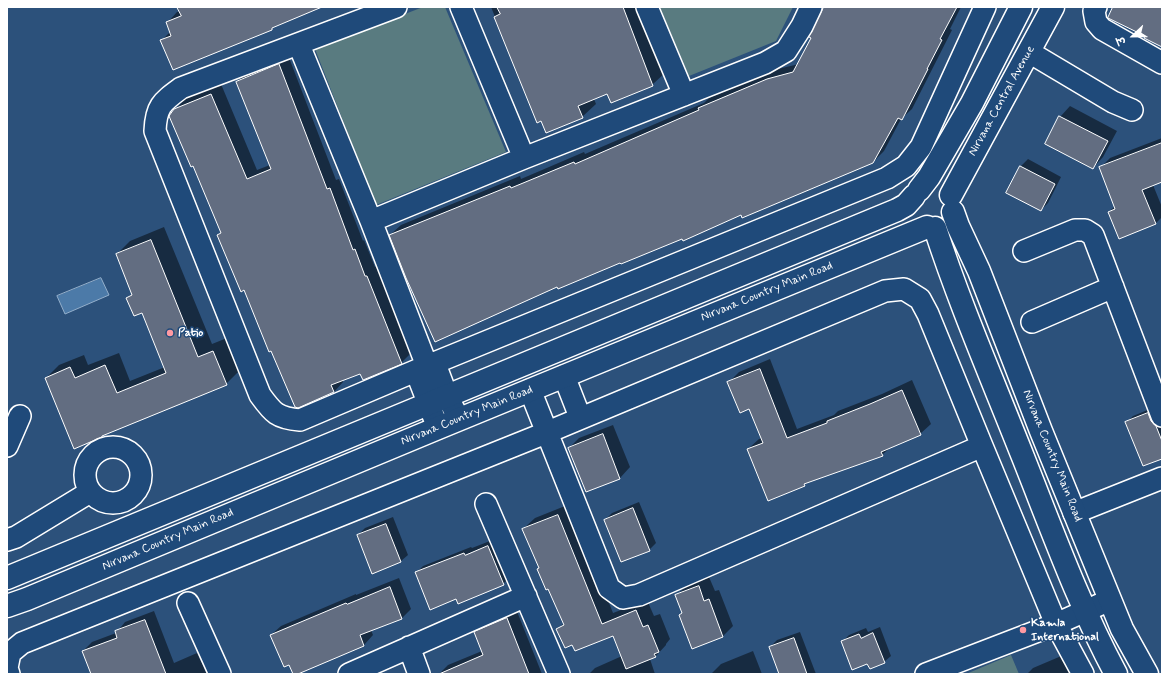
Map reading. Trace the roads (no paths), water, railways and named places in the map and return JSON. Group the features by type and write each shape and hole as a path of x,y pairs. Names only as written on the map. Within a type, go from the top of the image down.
{"street":[{"path":"396,7 299,45 181,88 164,100 155,115 155,130 260,395 272,411 287,419 300,420 427,366 887,178 906,166 921,147 985,7"},
{"path":"461,7 524,158"},
{"path":"647,7 684,94"},
{"path":"371,221 524,158 765,63 786,51 802,26 811,7"},
{"path":"7,578 906,205 929,177 972,103 1021,7"},
{"name":"Nirvana Central Avenue","path":"952,203 1053,7"},
{"path":"1096,7 1094,11 1096,22 1102,29 1162,63"},
{"path":"299,45 371,221 427,366"},
{"path":"1029,52 1112,102 1132,110"},
{"path":"926,186 940,186 952,203 948,221 942,225 931,227 920,224 912,211 912,203 916,193 926,186"},
{"name":"Nirvana Country Main Road","path":"952,203 958,226 980,271 1041,431 1122,629 1147,674"},
{"path":"931,227 942,251 1085,611 1116,674"},
{"name":"Nirvana Country Main Road","path":"7,606 459,419 931,227"},
{"path":"1024,251 1075,230 1085,230 1093,235 1162,416"},
{"path":"1032,322 1113,287"},
{"path":"9,674 7,668 10,653 22,643 548,432 580,417 885,291 904,289 920,299 928,314 1056,624 1083,674"},
{"path":"427,366 419,379 438,400 459,419"},
{"path":"564,376 580,417"},
{"path":"530,390 609,588 624,598 639,596 982,446"},
{"path":"438,400 438,428"},
{"path":"7,446 20,416"},
{"path":"106,447 117,447 128,450 136,458 141,468 141,479 138,489 125,498 109,503 98,499 90,492 86,482 85,471 89,460 96,452 106,447"},
{"path":"1074,513 1162,478"},
{"path":"7,540 16,537 90,492"},
{"path":"125,498 143,522"},
{"path":"122,531 121,516 125,498"},
{"path":"486,504 559,674"},
{"path":"1049,604 1077,591"},
{"path":"356,672 408,647 526,596"},
{"path":"926,674 1056,624 1110,600"},
{"path":"188,603 220,674"},
{"path":"408,647 419,674"}],"water":[{"path":"101,278 109,295 65,314 57,296"}],"place":[{"name":"Patio","path":"170,333"},
{"name":"Kamla International","path":"1023,630"}]}
